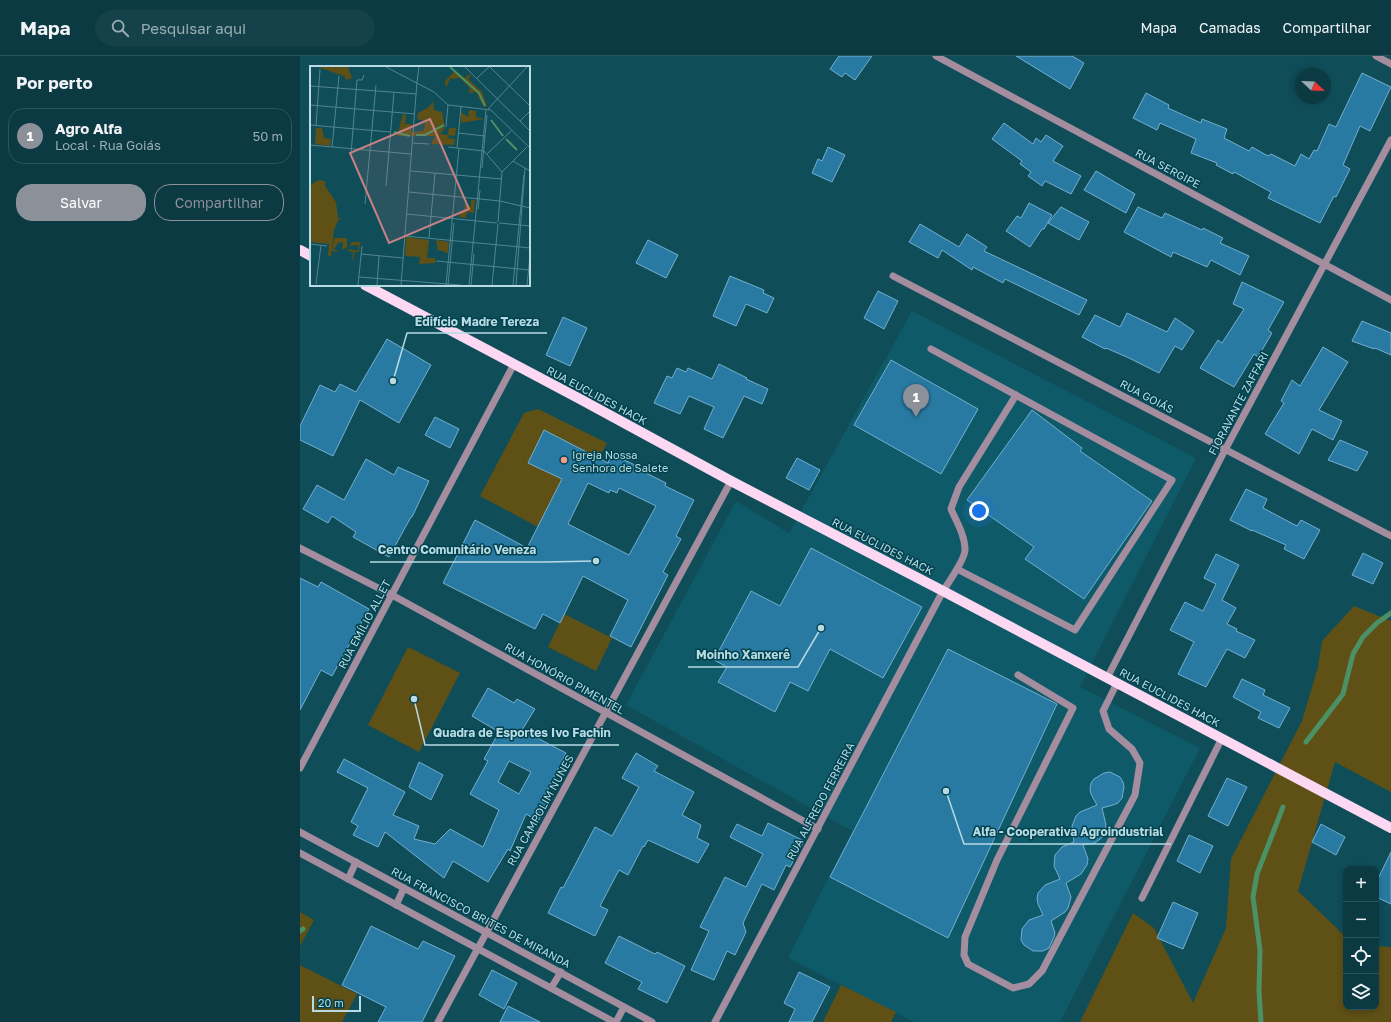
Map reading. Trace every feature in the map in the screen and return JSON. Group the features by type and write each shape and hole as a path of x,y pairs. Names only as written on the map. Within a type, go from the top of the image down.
{"main road":[{"path":"300,250 310,255"},
{"name":"RUA EUCLIDES HACK","path":"367,286 731,481 943,591 1391,828"}],"street":[{"name":"RUA SERGIPE","path":"936,56 1391,300"},
{"path":"1376,56 1391,64"},
{"name":"FIORAVANTE ZAFFARI","path":"1018,675 1073,708 997,860 965,937 964,955 968,964 1014,988 1029,984 1042,971 1136,795 1140,763 1132,749 1109,729 1103,711 1112,680 1225,450 1391,140"},
{"name":"RUA GOIÁS","path":"894,276 1391,536"},
{"path":"931,349 1172,480 1075,630 957,569"},
{"name":"RUA EMÍLIO ALLET","path":"300,768 514,364"},
{"name":"RUA ALFREDO FERREIRA","path":"715,1022 943,591 957,569 965,551 962,533 950,509 959,487 1016,395"},
{"name":"RUA CAMPOLIM NUNES","path":"438,1022 731,481"},
{"name":"RUA HONÓRIO PIMENTEL","path":"300,548 392,595 818,829"},
{"path":"1142,898 1222,738"},
{"name":"RUA FRANCISCO BRITES DE MIRANDA","path":"300,832 652,1022"},
{"path":"300,853 615,1022 624,1007"},
{"path":"348,879 356,862"},
{"path":"396,904 404,888"},
{"path":"551,988 561,972"}],"shaded area":[{"path":"912,311 1196,458 1080,687 1200,748 1060,1022 914,1022 788,958 852,831 626,705 736,501 789,533"},
{"path":"538,409 607,443 599,458 544,430 528,463 562,479 538,527 480,496 524,413"},
{"path":"1354,606 1391,621 1391,792 1335,762 1298,891 1343,934 1343,1010 1379,1010 1379,946 1391,947 1391,1022 1080,1022 1133,913 1154,928 1193,1003 1226,928 1231,859 1302,721 1318,667 1322,641"},
{"path":"564,614 612,638 596,671 548,647"},
{"path":"408,647 460,673 419,752 368,725"},
{"path":"300,912 314,920 300,946"},
{"path":"300,965 357,994 342,1022 300,1022"},
{"path":"841,985 896,1012 891,1022 823,1022"}],"building":[{"path":"839,56 872,56 855,80 845,73 842,77 830,69"},
{"path":"1016,56 1072,56 1084,63 1070,89"},
{"path":"1362,73 1391,87 1370,131 1360,126 1343,165 1350,169 1336,197 1334,196 1320,223 1268,198 1271,192 1234,172 1233,174 1216,165 1217,163 1191,153 1196,139 1160,123 1157,130 1133,118 1146,93 1169,105 1168,108 1201,123 1202,119 1227,129 1224,138 1249,151 1252,147 1268,156 1271,154 1295,166 1301,154 1309,159 1314,150 1317,151 1329,124 1336,127"},
{"path":"1004,123 1033,144 1036,138 1041,142 1046,135 1063,146 1053,161 1081,176 1071,194 1045,181 1042,186 1028,176 1031,172 1020,164 1022,161 992,139"},
{"path":"828,147 845,155 832,182 812,173 818,159 822,161"},
{"path":"1096,171 1135,194 1126,213 1084,190"},
{"path":"1029,203 1052,215 1044,229 1042,229 1030,247 1006,231 1017,216 1021,218"},
{"path":"1061,207 1089,222 1079,240 1048,223"},
{"path":"1138,207 1162,218 1165,213 1202,230 1203,228 1223,238 1220,243 1249,256 1240,275 1211,260 1207,267 1173,252 1171,257 1124,232"},
{"path":"920,224 959,247 967,234 987,247 984,251 1087,300 1079,315 1005,279 1003,283 973,267 972,270 942,250 938,258 909,242"},
{"path":"648,240 678,255 666,278 636,263"},
{"path":"730,276 764,290 763,293 774,298 767,313 746,304 736,326 713,316"},
{"path":"1242,282 1284,302 1268,330 1272,333 1258,357 1254,354 1234,387 1200,368 1218,340 1222,343 1244,309 1233,304"},
{"path":"878,291 898,301 884,329 864,318"},
{"path":"1127,313 1167,332 1175,318 1194,331 1182,350 1175,346 1159,373 1082,337 1095,315 1120,327"},
{"path":"563,317 587,328 570,366 546,355"},
{"path":"1362,321 1391,333 1391,355 1352,341"},
{"path":"387,339 431,365 399,423 360,400 333,456 300,440 300,426 320,385 335,392 340,384 356,392"},
{"path":"1323,347 1348,362 1319,410 1342,421 1333,440 1312,429 1299,454 1265,434 1284,403 1281,401 1292,380 1300,386"},
{"path":"891,360 978,409 941,474 854,425"},
{"path":"719,364 768,389 762,404 744,396 723,438 704,429 714,407 689,396 680,414 654,403 667,376 672,378 677,368 686,372 688,368 712,379"},
{"path":"1032,410 1082,448 1080,451 1152,501 1084,599 1025,559 1034,547 967,500"},
{"path":"435,417 459,429 450,448 425,435"},
{"path":"544,430 608,463 612,454 637,466 636,468 666,483 665,486 694,500 676,536 681,539 663,572 668,575 631,647 610,636 628,600 583,576 560,623 543,614 535,629 443,583 475,520 527,548 562,479 528,463","holes":["588,483 609,493 610,490 617,493 619,488 656,506 629,555 568,524"]},
{"path":"1340,440 1368,452 1357,471 1328,460"},
{"path":"797,458 820,470 809,490 786,478"},
{"path":"366,459 394,475 398,467 429,481 412,517 389,557 353,537 356,532 332,516 328,523 303,509 317,485 344,500"},
{"path":"1246,489 1267,499 1263,508 1297,526 1301,520 1320,530 1304,559 1284,549 1286,545 1230,520"},
{"path":"811,548 922,607 883,678 830,649 808,691 790,682 775,712 718,682 727,667 714,660 751,591 780,606"},
{"path":"1363,553 1383,563 1373,584 1352,575"},
{"path":"1216,554 1239,565 1222,600 1236,608 1227,624 1237,629 1236,631 1255,640 1245,658 1227,649 1206,687 1178,674 1194,642 1170,630 1185,602 1203,611 1216,584 1204,578"},
{"path":"300,578 318,587 321,582 369,609 332,676 321,670 300,710"},
{"path":"948,649 1057,704 948,938 830,877"},
{"path":"1242,679 1265,690 1263,695 1290,708 1279,728 1258,718 1261,712 1233,697"},
{"path":"488,688 514,703 517,699 535,709 522,730 566,753 544,797 550,800 538,821 526,814 510,851 508,849 488,882 453,861 444,878 385,832 378,847 353,835 358,826 351,822 368,788 337,772 344,759 405,792 393,815 419,826 414,839 435,844 450,829 483,847 499,810 470,794 488,761 484,759 499,732 472,716","holes":["509,761 531,772 519,794 498,782"]},
{"path":"636,753 658,766 654,771 694,792 682,815 701,825 697,838 709,844 698,863 648,840 644,847 643,846 628,875 619,870 600,906 608,910 595,936 548,913 595,827 612,836 639,787 622,778"},
{"path":"419,762 443,775 431,800 409,787"},
{"path":"1110,772 1120,777 1123,782 1124,787 1122,798 1118,803 1102,808 1106,825 1104,836 1095,843 1083,845 1088,859 1087,865 1081,874 1066,883 1071,897 1068,908 1065,912 1051,921 1055,933 1049,948 1043,951 1033,951 1024,945 1021,940 1022,929 1029,920 1043,915 1038,904 1038,893 1045,885 1060,879 1054,866 1055,855 1062,847 1074,842 1072,826 1076,816 1080,812 1097,805 1091,794 1091,783 1094,779 1104,773"},
{"path":"1227,778 1247,787 1228,826 1208,816"},
{"path":"768,823 804,841 790,867 786,865 774,890 762,884 743,923 746,932 735,955 727,951 714,980 691,970 709,931 700,927 725,877 746,887 763,854 730,837 737,824 762,836"},
{"path":"1321,824 1345,837 1336,855 1312,842"},
{"path":"1189,835 1213,846 1200,873 1177,861"},
{"path":"1391,852 1391,904 1379,898 1379,877"},
{"path":"1173,902 1198,913 1183,949 1157,938"},
{"path":"371,926 418,949 423,941 455,956 422,1022 378,1022 386,1007 342,985"},
{"path":"619,936 655,954 657,952 685,966 667,1003 638,989 642,982 605,963"},
{"path":"492,970 517,983 504,1009 479,995"},
{"path":"799,972 830,987 812,1022 789,1022 795,1009 784,1003"},
{"path":"508,1006 540,1022 500,1022"}],"waterway":[{"path":"1306,742 1343,694 1353,654 1363,637 1377,623 1391,613"},
{"path":"1261,1022 1259,991 1260,950 1253,897 1257,874 1283,807"}],"place":[{"name":"Edifício Madre Tereza","path":"393,381"},
{"name":"Agro Alfa","path":"916,417"},
{"name":"Igreja Nossa Senhora de Salete","path":"564,460"},
{"name":"Centro Comunitário Veneza","path":"596,561"},
{"name":"Moinho Xanxerê","path":"821,628"},
{"name":"Quadra de Esportes Ivo Fachin","path":"414,699"},
{"name":"Alfa - Cooperativa Agroindustrial","path":"946,791"}]}
